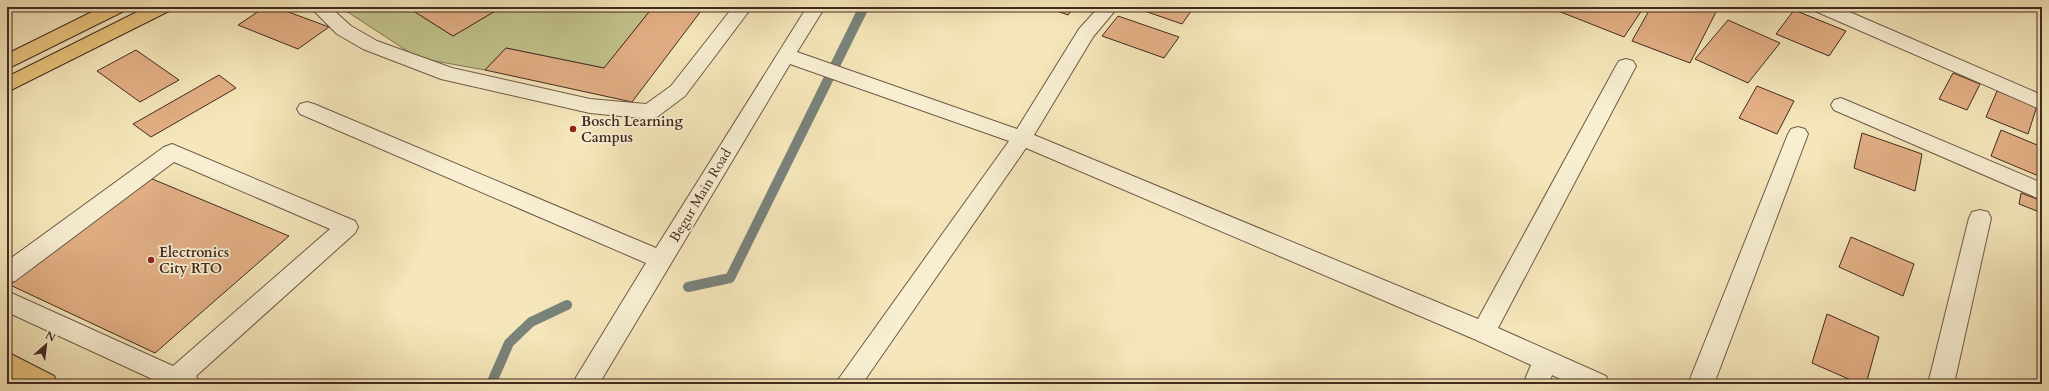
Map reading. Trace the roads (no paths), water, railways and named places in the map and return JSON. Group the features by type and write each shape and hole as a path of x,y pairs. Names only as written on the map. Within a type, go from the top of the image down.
{"main road":[{"path":"7,62 117,7"},
{"path":"7,85 162,7"},
{"path":"7,363 45,384"}],"street":[{"path":"318,7 344,30 370,45 448,74 590,106 650,112 678,91 743,7"},
{"name":"Begur Main Road","path":"585,384 785,54 816,7"},
{"path":"848,384 1022,138 1086,33 1109,7"},
{"path":"1822,7 2042,103"},
{"path":"785,54 1022,138 1483,332 1597,384"},
{"path":"1483,332 1626,66"},
{"path":"1841,105 2042,192"},
{"path":"307,109 661,260"},
{"path":"1701,384 1798,134"},
{"path":"7,274 172,152 347,227 183,381 7,301"},
{"path":"1941,384 1980,218"},
{"path":"1536,384 1545,361"}],"waterway":[{"path":"688,287 730,278 864,7"},
{"path":"491,384 509,343 531,322 567,305"}],"place":[{"name":"Bosch Learning Campus","path":"573,129"},
{"name":"Electronics City RTO","path":"151,260"}]}
